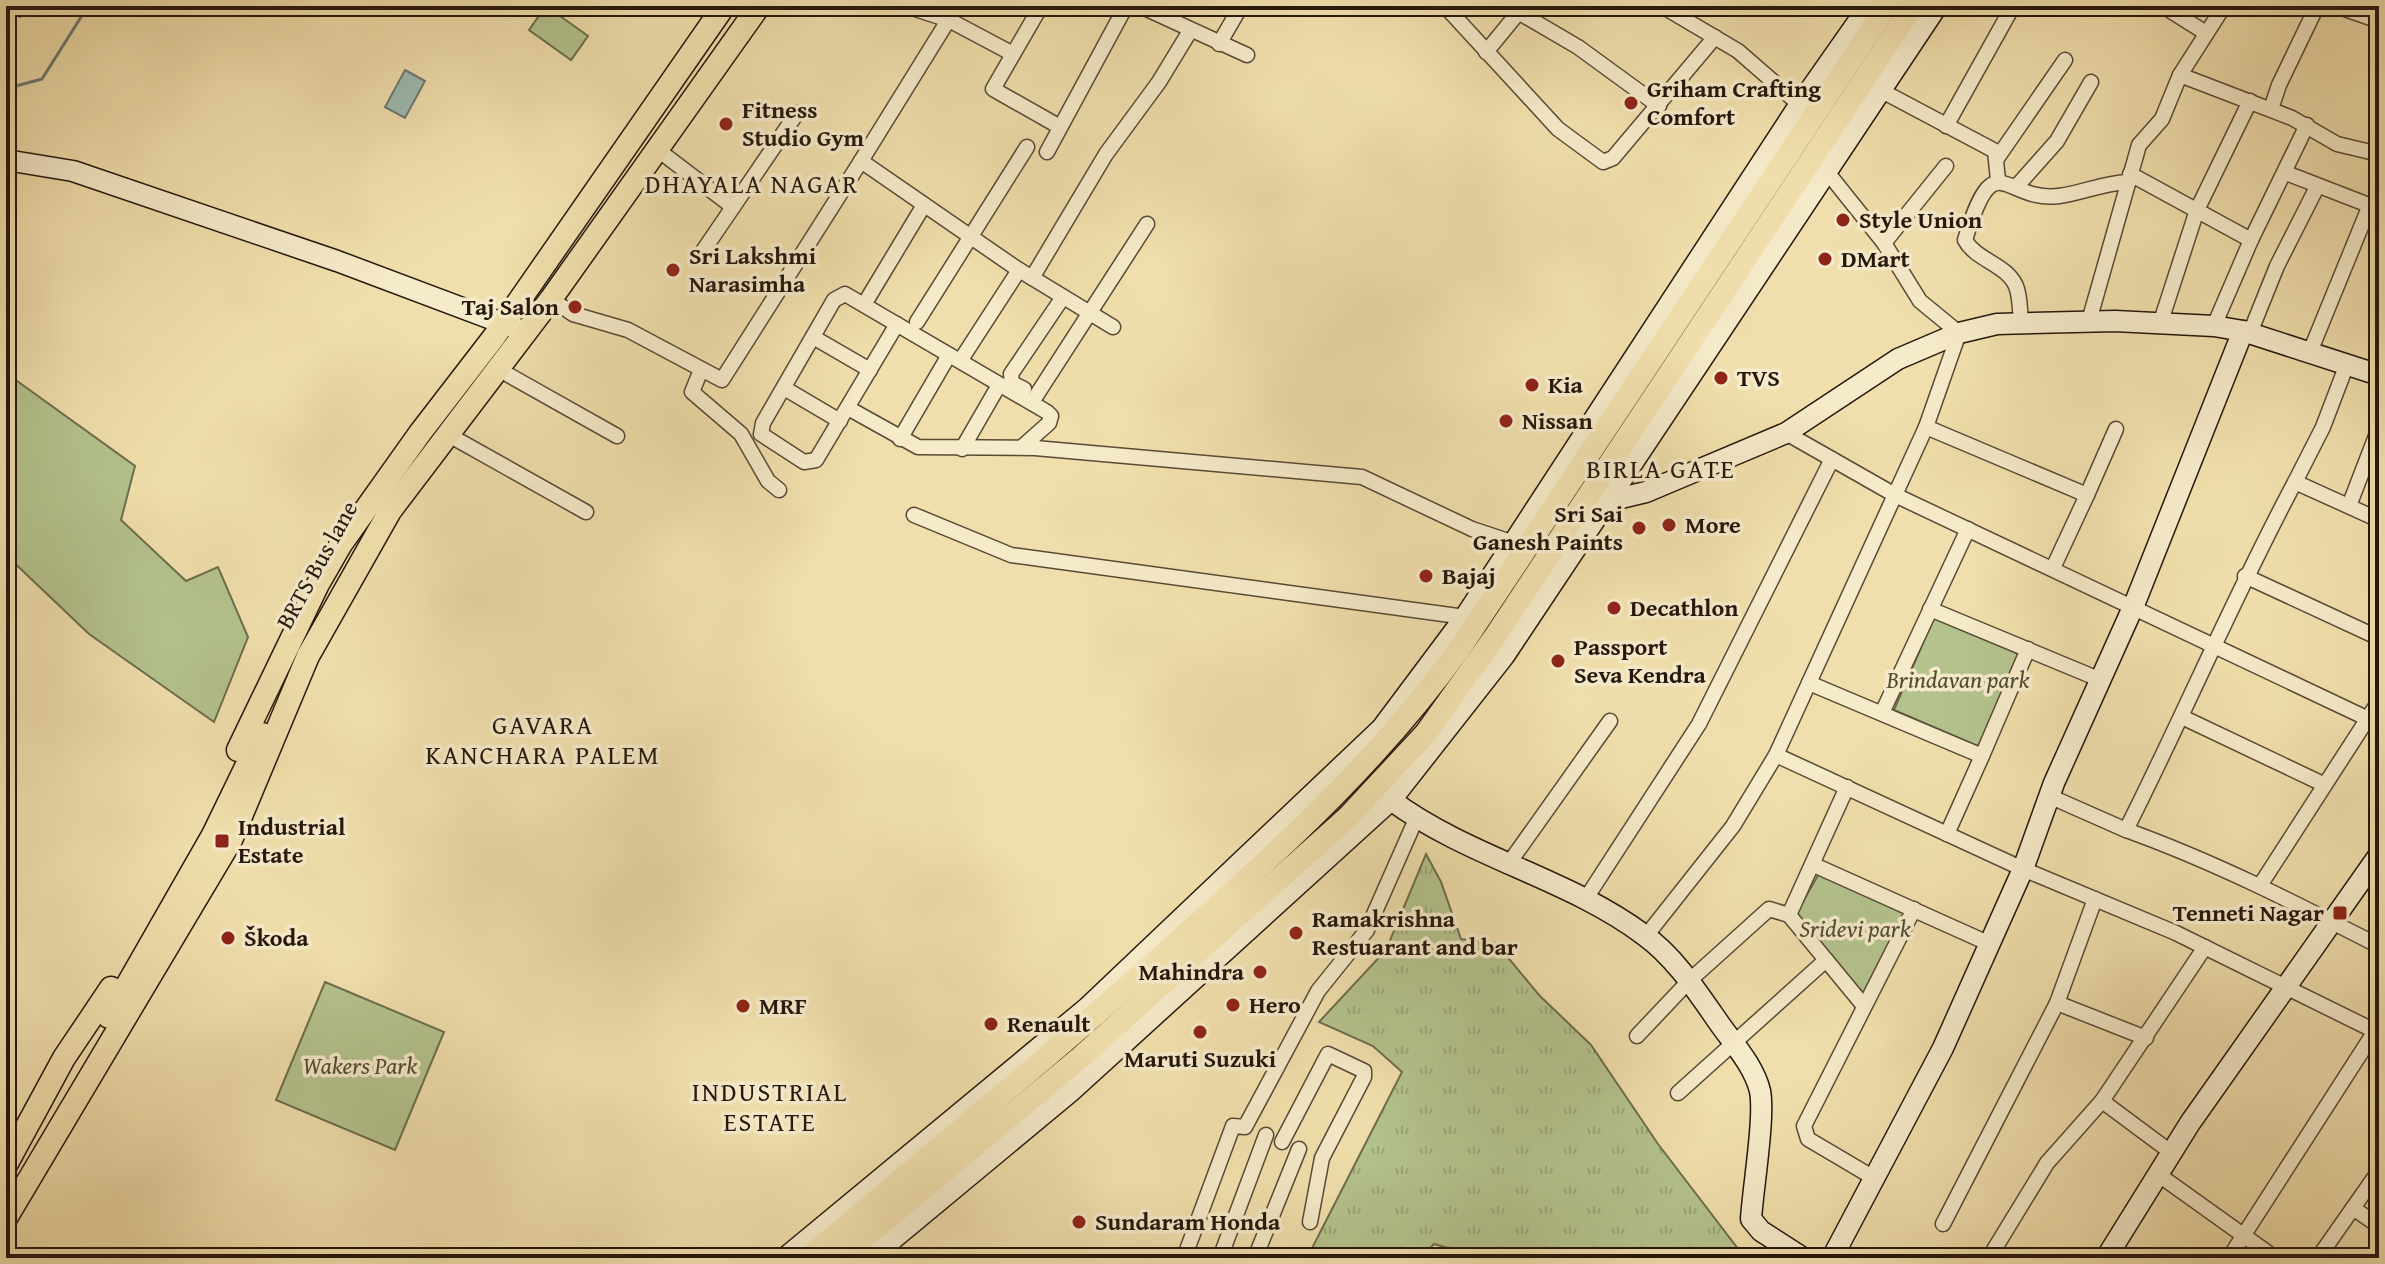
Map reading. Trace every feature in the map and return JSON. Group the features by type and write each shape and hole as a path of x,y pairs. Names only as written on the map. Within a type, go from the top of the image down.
{"main road":[{"path":"6,1165 64,1058 135,948 210,812 293,633 341,544 515,328 724,6"},
{"name":"BRTS Bus lane","path":"6,1196 213,835 294,660 383,501 515,328 747,6"},
{"path":"6,1218 231,840 308,656 342,590 390,511 498,369 515,328 551,299 759,6"},
{"path":"808,1258 1046,1061 1356,776 1438,678 1560,485 1887,6"},
{"path":"840,1258 1071,1066 1379,785 1426,733 1594,502 1913,6"}],"street":[{"path":"906,6 949,20 1013,54"},
{"path":"551,299 573,314 628,330 718,380 724,377 957,6"},
{"path":"1041,6 994,85 995,93 1060,127"},
{"path":"1047,152 1126,6"},
{"path":"1140,6 1247,55"},
{"path":"1219,44 1241,6"},
{"path":"1445,6 1558,129 1603,162 1613,158 1715,37"},
{"path":"1662,6 1738,51 1800,105"},
{"path":"785,1258 1098,997 1382,728 1465,617 1514,543 1560,485 1800,105 1869,6"},
{"path":"870,1258 1070,1092 1391,800 1504,656 1594,502 1828,173 1937,6"},
{"path":"1946,126 2013,6"},
{"path":"2163,6 2206,33"},
{"path":"2089,321 2139,145 2162,119 2180,75 2224,6"},
{"path":"2271,109 2279,85 2317,6"},
{"path":"2336,6 2379,21"},
{"path":"1486,52 1513,10 1578,47 1659,106"},
{"path":"1032,278 1106,154 1159,82 1190,31"},
{"path":"2021,322 2017,287 1965,240 1977,205 1998,180 1998,157 2065,60"},
{"path":"2180,75 2271,109 2307,125 2337,144 2379,154"},
{"path":"2017,186 2057,141 2091,82"},
{"path":"1882,91 1989,147 1998,157"},
{"path":"2161,321 2197,210 2250,101"},
{"path":"703,251 797,113"},
{"path":"2214,326 2251,240 2307,125"},
{"path":"917,322 1027,147"},
{"path":"658,150 733,207"},
{"path":"6,160 73,171 515,328"},
{"path":"861,161 1019,270 1113,327"},
{"path":"1884,243 1946,166"},
{"path":"1828,173 1884,243 1920,301 1959,333"},
{"path":"2286,173 2317,187 2376,206 2310,352"},
{"path":"1998,180 2058,196 2129,178 2251,240"},
{"path":"1832,1258 1943,1048 2023,869 2049,796 2134,605 2246,332 2317,187"},
{"path":"868,298 924,205"},
{"path":"1036,396 1147,224"},
{"path":"900,439 1019,270"},
{"path":"897,324 816,460 804,462 761,434 763,423 834,300 845,294 957,355 1051,416 1049,423 1022,447"},
{"path":"1055,408 1012,383 1011,374 1063,297"},
{"path":"1560,485 1594,502 1646,492 1786,433 1898,359 1959,333 2021,322 2161,321 2214,326 2246,332 2379,375"},
{"path":"1646,936 1733,826 1776,755 1926,427 1959,333"},
{"path":"813,337 870,370"},
{"path":"2126,830 2182,717 2245,576 2323,427 2347,364"},
{"path":"498,369 617,436"},
{"path":"701,370 692,392 741,434 768,481 779,490"},
{"path":"962,449 999,385"},
{"path":"784,388 918,447 1022,447 1362,477 1472,529 1514,543"},
{"path":"1926,427 2087,495"},
{"path":"2349,506 2379,428"},
{"path":"2053,568 2116,429"},
{"path":"1786,433 1895,495 2134,605 2373,721"},
{"path":"447,434 586,512"},
{"path":"1585,900 1699,724 1832,459"},
{"path":"2295,482 2379,520"},
{"path":"914,515 1011,555 1465,617"},
{"path":"1882,713 1968,529"},
{"path":"2245,576 2379,638"},
{"path":"1930,609 2101,680"},
{"path":"1947,834 2028,649"},
{"path":"1809,683 1982,756"},
{"path":"2261,884 2323,784 2373,721 2379,701"},
{"path":"2182,717 2323,784"},
{"path":"1507,866 1610,721"},
{"path":"1776,755 2023,869 2205,947 2377,1032 2229,1258"},
{"path":"1789,915 1847,787"},
{"path":"2049,796 2261,884 2379,946"},
{"path":"1391,800 1416,819 1507,866 1585,900 1646,936 1689,981 1734,1043 1752,1072 1761,1095 1751,1219 1761,1231 1803,1258"},
{"path":"1245,1127 1318,991 1367,930 1416,819"},
{"path":"2106,1258 2172,1153 2379,855"},
{"path":"1814,865 1990,944"},
{"path":"1943,1224 2057,1003 2095,899"},
{"path":"1637,1036 1689,981 1769,909 1789,915 1864,1006"},
{"path":"1874,1178 1804,1134 1804,1126 1914,909"},
{"path":"1989,1258 2047,1163 2102,1101 2205,947"},
{"path":"1678,1093 1826,960"},
{"path":"2057,1003 2146,1038"},
{"path":"1282,1142 1325,1058 1331,1054 1365,1074 1322,1158 1310,1222"},
{"path":"2102,1101 2172,1153"},
{"path":"1184,1258 1233,1126 1245,1127 1322,1158"},
{"path":"1220,1258 1266,1135"},
{"path":"1255,1258 1299,1149"},
{"path":"2318,1258 2379,1171"},
{"path":"2159,1175 2275,1258"},
{"path":"2353,1208 2379,1226"}],"green space":[{"path":"546,6 588,36 571,60 529,30"},
{"path":"6,373 135,466 121,520 186,581 218,567 248,637 214,722 89,634 6,555"},
{"name":"Brindavan park","path":"1936,613 2022,651 1980,747 1894,710"},
{"path":"1426,854 1441,882 1461,939 1496,943 1539,995 1591,1045 1658,1144 1745,1258 1482,1258 1434,1244 1421,1258 1307,1258 1402,1072 1373,1046 1319,1022 1386,950"},
{"name":"Sridevi park","path":"1820,872 1907,911 1866,996 1794,917"},
{"name":"Wakers Park","path":"325,982 444,1032 395,1150 276,1100"}],"water":[{"path":"405,70 425,81 405,118 385,107"}],"waterway":[{"path":"6,85 12,87 42,79 88,6"}],"railway":[{"path":"6,42 25,6"}],"place":[{"name":"Griham Crafting Comfort","path":"1631,103"},
{"name":"Fitness Studio Gym","path":"726,124"},
{"name":"Style Union","path":"1843,220"},
{"name":"DMart","path":"1825,259"},
{"name":"Sri Lakshmi Narasimha","path":"673,270"},
{"name":"Taj Salon","path":"575,307"},
{"name":"TVS","path":"1721,378"},
{"name":"Kia","path":"1532,385"},
{"name":"Nissan","path":"1506,421"},
{"name":"More","path":"1669,525"},
{"name":"Sri Sai Ganesh Paints","path":"1639,528"},
{"name":"Bajaj","path":"1426,576"},
{"name":"Decathlon","path":"1614,608"},
{"name":"Passport Seva Kendra","path":"1558,661"},
{"name":"Industrial Estate","path":"222,841"},
{"name":"Tenneti Nagar","path":"2340,913"},
{"name":"Ramakrishna Restuarant and bar","path":"1296,933"},
{"name":"Škoda","path":"228,938"},
{"name":"Mahindra","path":"1260,972"},
{"name":"Hero","path":"1233,1005"},
{"name":"MRF","path":"743,1006"},
{"name":"Renault","path":"991,1024"},
{"name":"Maruti Suzuki","path":"1200,1032"},
{"name":"Sundaram Honda","path":"1079,1222"}],"district":[{"name":"DHAYALA NAGAR","path":"752,184"},
{"name":"BIRLA GATE","path":"1661,469"},
{"name":"GAVARA KANCHARA PALEM","path":"543,740"},
{"name":"INDUSTRIAL ESTATE","path":"770,1107"}]}
